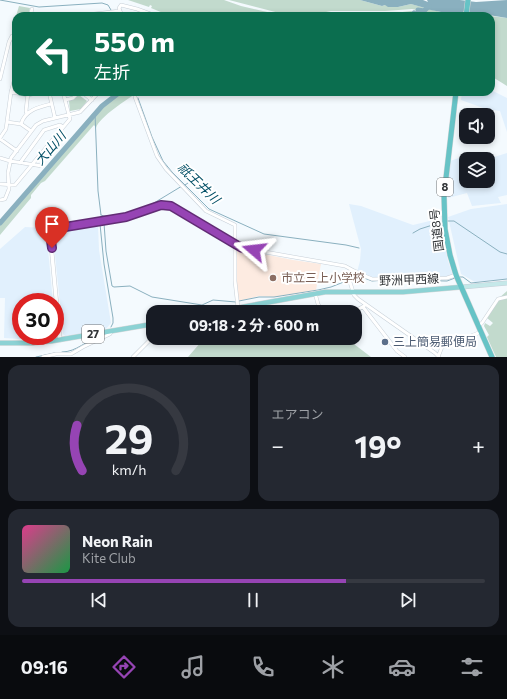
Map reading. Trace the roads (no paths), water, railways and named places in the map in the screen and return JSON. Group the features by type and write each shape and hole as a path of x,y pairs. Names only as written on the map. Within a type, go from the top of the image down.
{"highway":[{"path":"466,12 468,0"},
{"name":"国道8号","path":"456,96 444,196 444,220 449,256 492,357"}],"main road":[{"path":"462,287 507,283"},
{"name":"野洲甲西線","path":"254,305 325,292 403,292 462,287"},
{"name":"27","path":"64,339 146,325"},
{"name":"27","path":"0,343 12,343"}],"street":[{"path":"117,12 120,11 119,8 121,5 141,12"},
{"path":"0,79 9,42 12,36"},
{"path":"12,88 6,129 0,138 16,151"},
{"path":"27,114 28,96"},
{"path":"50,96 55,118"},
{"path":"0,184 14,184 70,119 64,96"},
{"path":"65,100 75,96"},
{"path":"87,96 92,100"},
{"path":"0,200 5,199 8,196 10,189 8,173 10,161 16,151 40,122 80,112 96,96"},
{"path":"135,97 157,156 166,170 206,211 235,225 235,281 238,305"},
{"path":"21,124 21,121 27,114 35,108 51,104"},
{"path":"7,122 21,124 31,132"},
{"path":"20,163 44,130 60,125 63,127"},
{"path":"0,158 42,166"},
{"path":"56,293 50,230 126,217 161,205 171,206 242,248 345,266 372,279 447,278 456,275"},
{"path":"355,271 348,279 354,295 364,306 397,351 405,357"},
{"path":"316,293 319,305"},
{"path":"478,326 482,323 498,299 507,297"},
{"path":"364,306 438,357 442,347 481,332"},
{"path":"43,357 56,354 72,354 82,347 110,334 112,331"},
{"path":"133,357 146,344"}],"water":[{"path":"360,0 423,0 428,2 427,0 460,0 476,2 507,0 507,18 495,16 495,12 441,12 426,9 424,10 425,8 411,4 398,7 382,6"}],"waterway":[{"name":"祇王井川","path":"0,0 39,7 102,3 108,5 111,10"},
{"name":"大山川","path":"418,10 424,11 429,6"},
{"name":"大山川","path":"0,223 102,106 115,96"},
{"name":"祇王井川","path":"138,98 152,137 163,161 209,209 264,234 359,248"},
{"path":"95,113 98,191 101,215"},
{"path":"144,209 182,186"},
{"path":"101,215 128,215"},
{"name":"祇王井川","path":"447,221 454,221 500,252 507,254"},
{"name":"祇王井川","path":"413,233 420,229 442,222"},
{"path":"104,223 106,251 112,286 130,286 152,297 202,305 213,300 236,302"},
{"path":"100,224 104,264 113,318 111,327"},
{"path":"239,301 259,297 274,297 318,290 331,287 359,276 372,281 385,280"},
{"path":"460,277 463,277 471,283 507,279"},
{"path":"397,280 447,281 455,278"},
{"path":"62,352 77,348 100,336"},
{"path":"36,357 55,353"}],"place":[{"name":"市立三上小学校","path":"273,278"},
{"name":"三上簡易郵便局","path":"385,342"}]}
